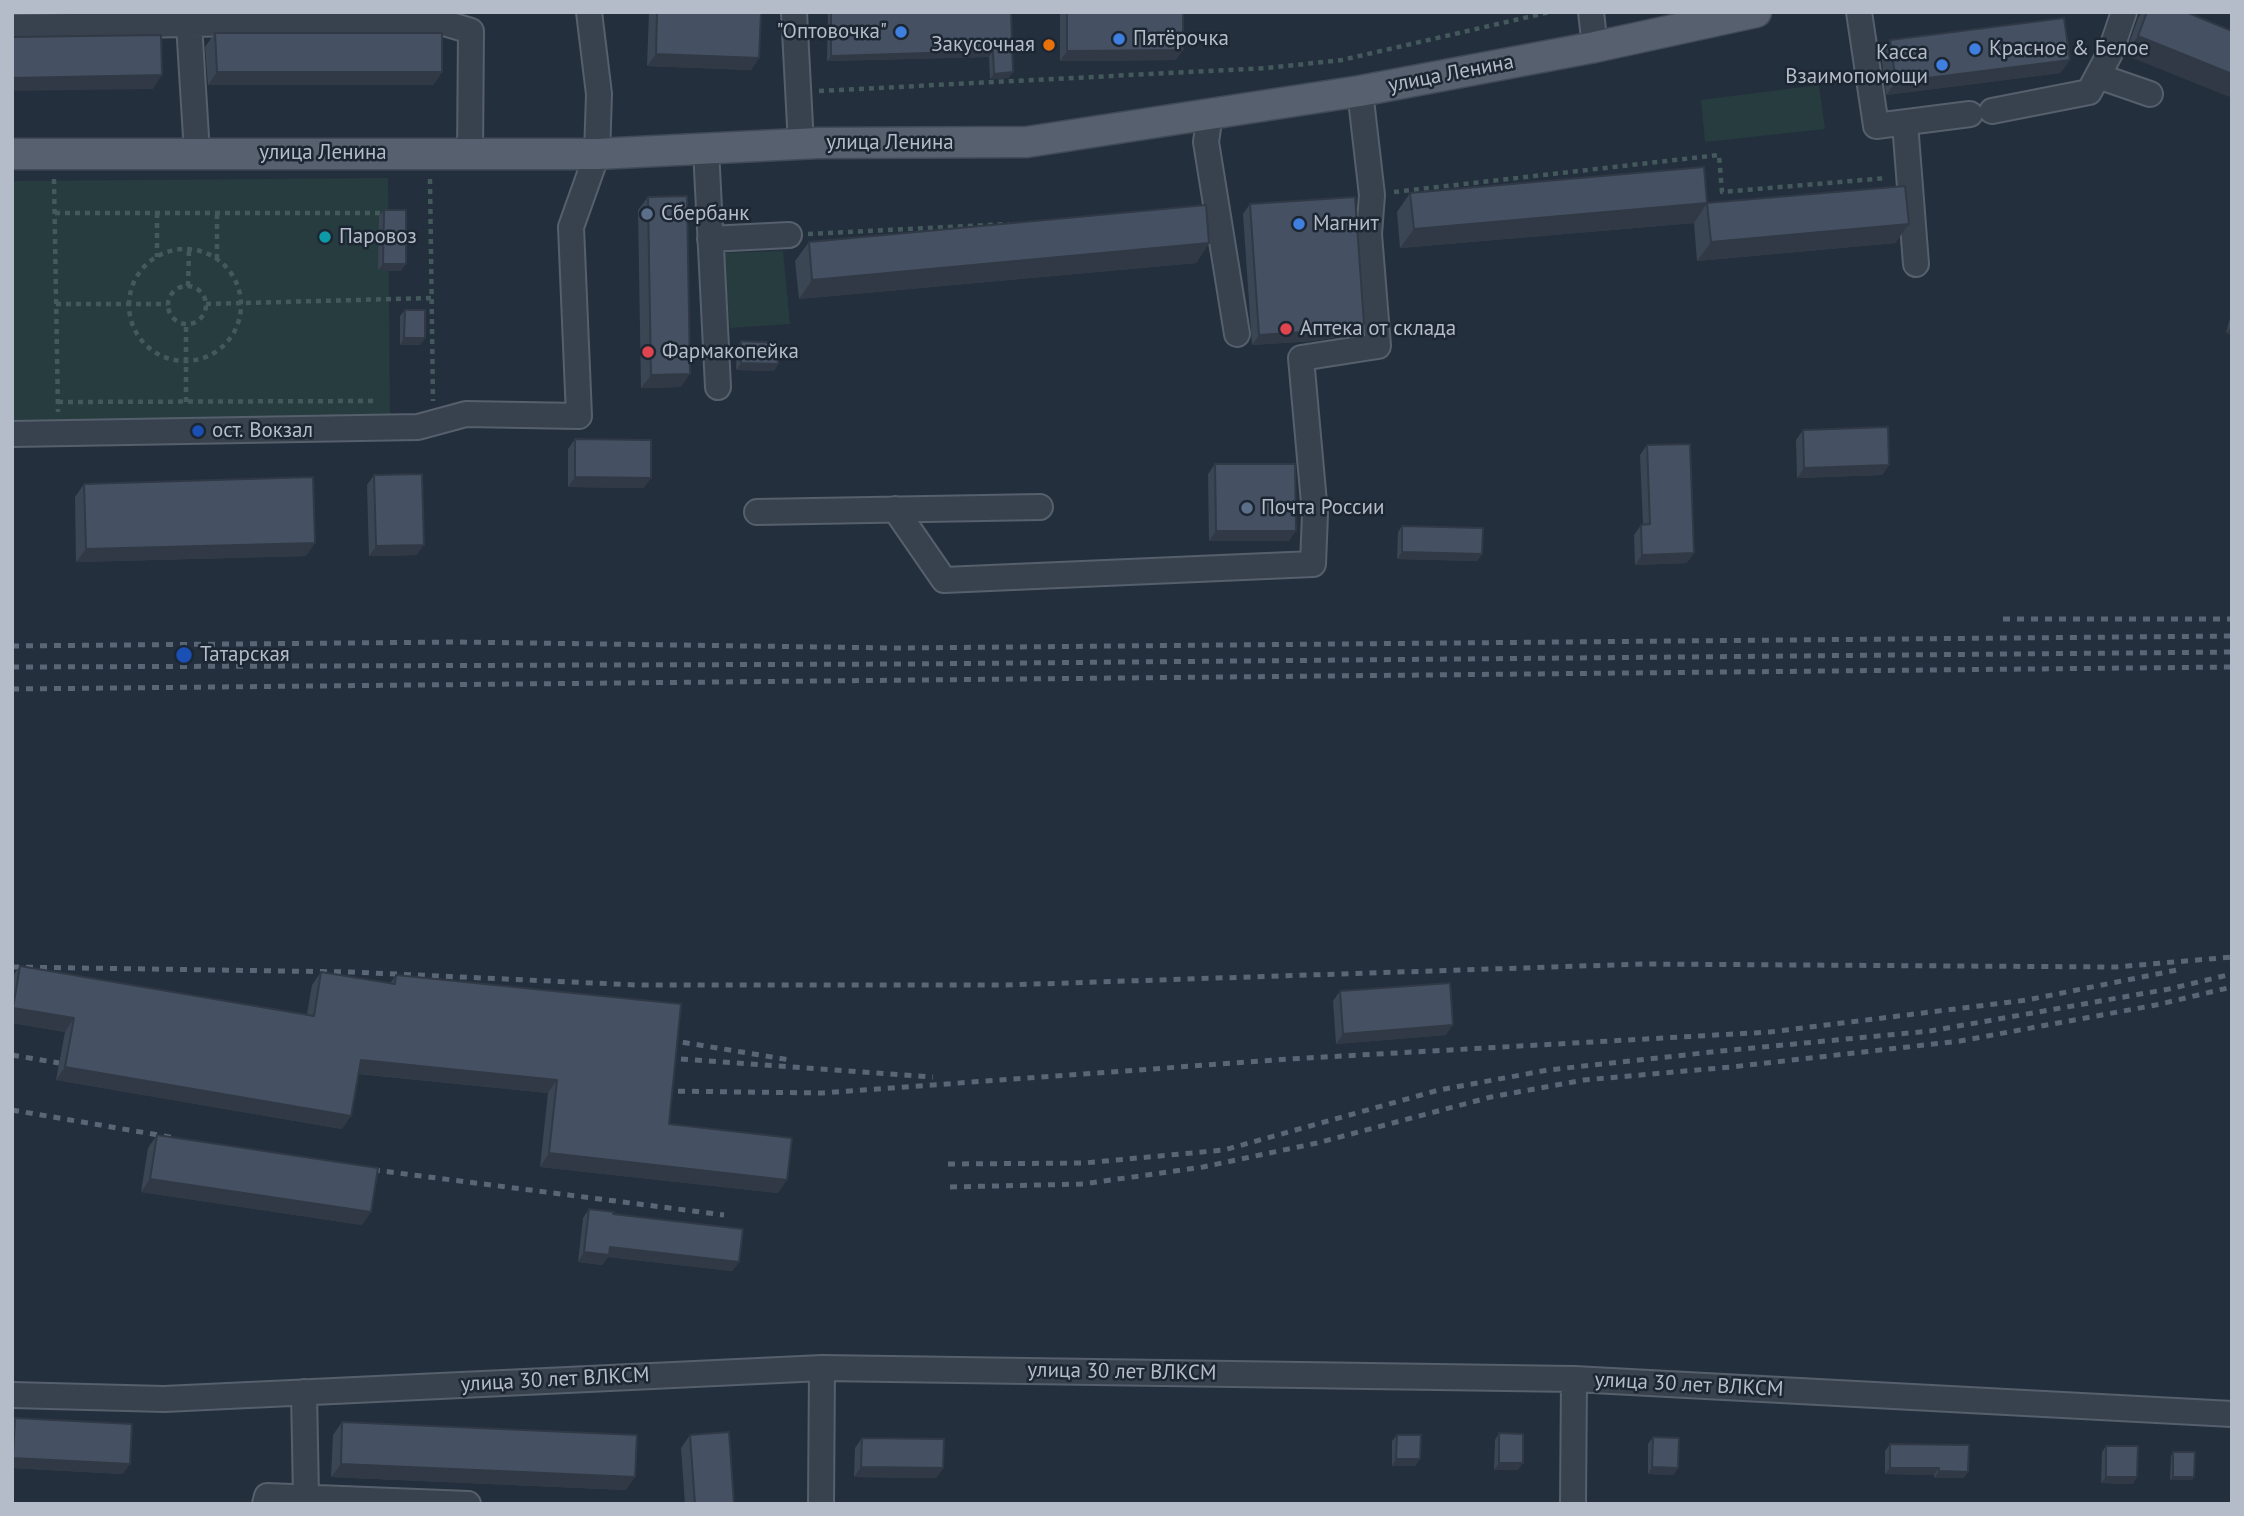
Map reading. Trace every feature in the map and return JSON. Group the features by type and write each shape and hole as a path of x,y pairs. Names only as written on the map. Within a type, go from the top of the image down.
{"main road":[{"name":"улица Ленина","path":"12,154 597,155 801,144 1027,142 1360,91 1594,47 1756,12"}],"street":[{"path":"12,434 418,427 466,414 579,416 571,227 597,155 599,94 589,12"},
{"path":"794,12 801,144"},
{"path":"1591,12 1594,47"},
{"path":"1859,12 1876,127 1981,113 2089,92 2110,53 2124,12"},
{"path":"12,27 433,16 471,31 470,155"},
{"path":"189,24 197,153"},
{"path":"2098,76 2150,94"},
{"path":"895,509 944,580 1313,564 1315,513 1301,358 1378,346 1369,234 1372,195 1360,91"},
{"path":"1210,114 1206,142 1237,334"},
{"path":"1905,123 1916,264"},
{"path":"706,149 718,387"},
{"path":"710,239 789,235"},
{"path":"757,512 1040,507"},
{"path":"821,1504 822,1368"},
{"name":"улица 30 лет ВЛКСМ","path":"12,1395 164,1399 822,1368 1574,1378 2232,1414"},
{"path":"1573,1504 1574,1378"},
{"path":"304,1392 306,1497"},
{"path":"265,1504 267,1496 468,1504"}],"path":[{"path":"797,93 1267,68 1342,60 1550,12"},
{"path":"429,154 433,423"},
{"path":"54,155 58,434"},
{"path":"55,213 385,213"},
{"path":"217,213 217,259"},
{"path":"157,214 157,257"},
{"path":"188,286 189,250"},
{"path":"189,250 217,259 229,271 238,286 241,303 235,332 226,344 215,353 186,362 168,359 152,351 140,338 132,322 129,304 137,277 157,257 172,251 189,250"},
{"path":"188,286 198,289 206,304 203,316 186,324 171,316 167,304 176,288 188,286"},
{"path":"206,304 432,298"},
{"path":"56,304 167,304"},
{"path":"186,324 186,402"},
{"path":"58,402 377,401"}],"green space":[{"path":"1819,85 1825,129 1705,142 1701,100"},
{"path":"388,178 390,420 12,423 12,181"},
{"path":"783,251 790,324 730,328 723,253"}],"building":[{"path":"657,12 761,12 759,58 656,54"},
{"path":"831,12 1011,12 1013,72 994,74 993,51 831,56"},
{"path":"1067,12 1183,12 1183,50 1067,51"},
{"path":"2147,12 2186,12 2232,31 2232,74 2138,36"},
{"path":"2064,18 2070,60 1896,82 1890,40"},
{"path":"215,33 442,33 442,72 217,72"},
{"path":"161,35 162,75 12,78 12,37"},
{"path":"1704,167 1707,203 1414,229 1410,193"},
{"path":"1905,186 1909,224 1711,242 1707,203"},
{"path":"687,196 690,374 651,375 648,197"},
{"path":"1355,197 1364,324 1320,331 1259,335 1250,204"},
{"path":"1206,205 1209,243 812,280 809,242"},
{"path":"384,210 406,210 406,264 383,264"},
{"path":"405,310 425,310 425,338 404,338"},
{"path":"741,341 778,343 778,364 741,363"},
{"path":"1888,427 1889,465 1804,468 1803,430"},
{"path":"575,439 651,440 651,478 575,477"},
{"path":"1690,444 1694,553 1642,555 1641,525 1650,524 1647,445"},
{"path":"1215,464 1295,464 1296,531 1216,531"},
{"path":"422,474 424,545 376,546 374,475"},
{"path":"313,477 315,543 86,549 84,484"},
{"path":"1402,526 1483,528 1482,554 1402,552"},
{"path":"20,966 314,1016 321,972 395,984 396,975 681,1004 669,1124 792,1138 787,1180 549,1153 557,1080 361,1060 351,1116 65,1067 74,1018 13,1008"},
{"path":"1450,983 1453,1025 1343,1034 1340,991"},
{"path":"157,1135 378,1168 371,1212 150,1179"},
{"path":"589,1209 743,1229 739,1262 610,1247 609,1255 584,1252"},
{"path":"15,1418 132,1424 130,1464 13,1458"},
{"path":"342,1422 637,1435 635,1477 341,1464"},
{"path":"729,1432 734,1504 695,1504 690,1435"},
{"path":"1499,1433 1523,1434 1523,1463 1499,1463"},
{"path":"1397,1435 1421,1435 1420,1459 1396,1459"},
{"path":"1653,1437 1679,1438 1678,1468 1652,1467"},
{"path":"862,1438 944,1439 943,1468 861,1467"},
{"path":"1890,1444 1969,1445 1968,1472 1939,1471 1939,1468 1890,1468"},
{"path":"2106,1446 2138,1446 2137,1477 2106,1477"},
{"path":"2173,1452 2195,1452 2194,1477 2173,1477"}],"railway":[{"path":"2003,619 2232,619"},
{"path":"12,646 457,642 895,648 2232,636"},
{"path":"12,667 907,664 2232,652"},
{"path":"12,689 2232,667"},
{"path":"12,967 351,972 637,985 1006,985 1643,964 2116,967 2232,957"},
{"path":"664,1091 822,1093 1289,1059 1770,1032 2027,1000 2177,970"},
{"path":"948,1164 1084,1163 1224,1150 1439,1090 1548,1070 1930,1031 2169,989 2232,974"},
{"path":"950,1187 1083,1184 1203,1167 1317,1143 1491,1097 1584,1080 1731,1067 1960,1041 2156,1005 2232,987"},
{"path":"669,1040 790,1060"},
{"path":"12,1055 59,1063"},
{"path":"667,1058 933,1077"},
{"path":"12,1110 176,1138"},
{"path":"359,1168 724,1215"}],"place":[{"name":"\"Оптовочка\"","path":"901,32"},
{"name":"Пятёрочка","path":"1119,39"},
{"name":"Закусочная","path":"1049,45"},
{"name":"Красное & Белое","path":"1975,49"},
{"name":"Касса Взаимопомощи","path":"1942,65"},
{"name":"Сбербанк","path":"647,214"},
{"name":"Магнит","path":"1299,224"},
{"name":"Паровоз","path":"325,237"},
{"name":"Аптека от склада","path":"1286,329"},
{"name":"Фармакопейка","path":"648,352"},
{"name":"ост. Вокзал","path":"198,431"},
{"name":"Почта России","path":"1247,508"},
{"name":"Татарская","path":"184,655"}]}
